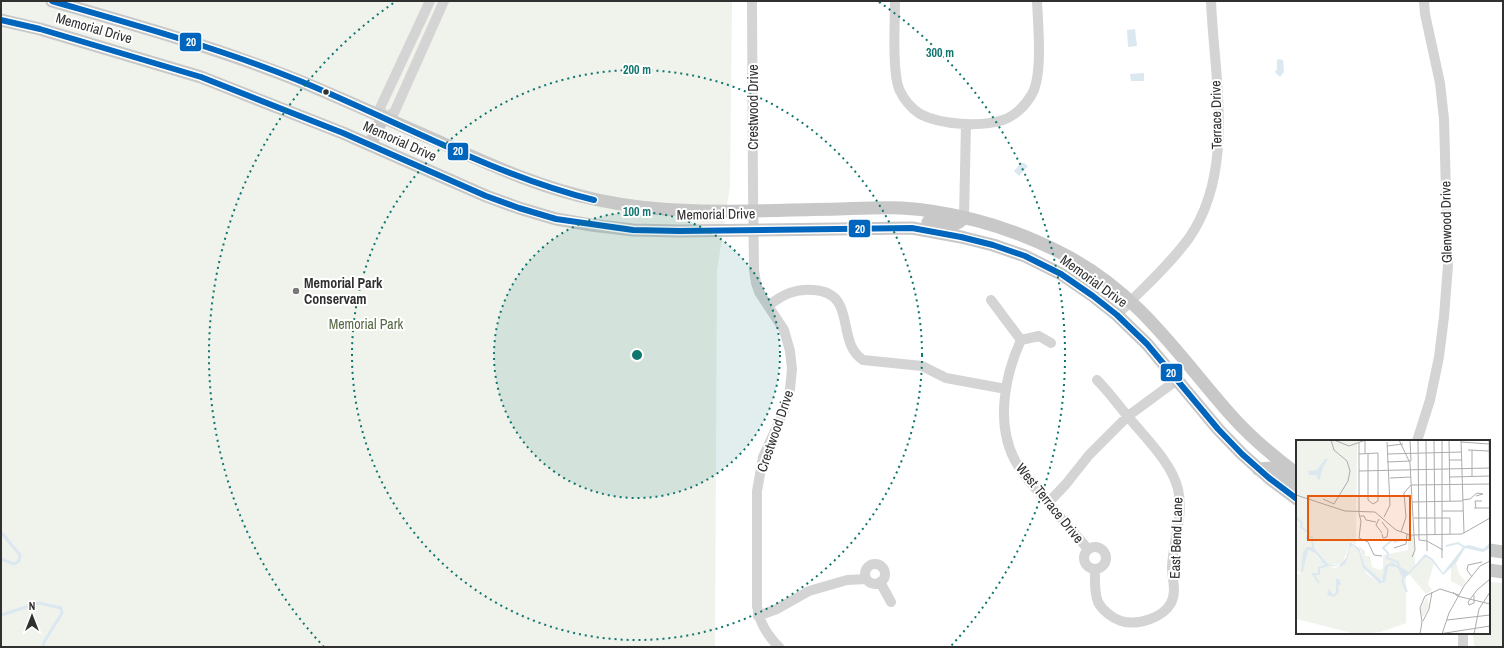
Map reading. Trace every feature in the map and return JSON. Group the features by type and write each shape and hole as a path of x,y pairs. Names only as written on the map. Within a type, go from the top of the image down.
{"main road":[{"name":"Memorial Drive","path":"52,1 215,50 298,81 506,172 570,194 636,207 681,211 890,208 927,210 964,217 998,226 1030,238 1070,257 1103,279 1131,301 1161,331 1231,415 1255,440 1296,473"},
{"name":"Memorial Drive","path":"1,20 40,29 201,77 370,144 486,196 519,208 556,218 591,225 633,230 912,228 961,236 1025,256 1061,274 1117,315 1147,344 1218,429 1242,454 1258,469 1296,497"},
{"path":"370,144 383,117"},
{"path":"912,228 926,222 954,226 964,217"},
{"path":"1061,274 1070,257"},
{"path":"1177,380 1191,367"},
{"path":"1258,469 1272,468 1296,486"},
{"path":"1490,550 1503,552"},
{"path":"1490,570 1503,572"}],"street":[{"path":"430,1 380,108 383,117 394,113 444,1"},
{"name":"Crestwood Drive","path":"752,1 754,270 756,283 768,306 784,330 790,351 792,369 790,389 784,411 763,457 757,491 758,616 764,629 779,647"},
{"path":"895,1 896,70 899,88 908,103 920,114 942,122 966,124 1004,120 1025,106 1033,92 1036,82 1038,60 1037,1"},
{"name":"Terrace Drive","path":"1117,315 1166,266 1189,237 1201,216 1208,198 1219,141 1211,1"},
{"name":"Glenwood Drive","path":"1417,440 1430,400 1439,357 1448,265 1444,119 1440,83 1425,14 1424,1"},
{"path":"964,217 966,124"},
{"path":"768,306 782,296 795,291 813,290 830,293 837,299 844,314 851,346 857,356 863,360 922,366 946,378 1006,389"},
{"path":"991,300 1021,340 1039,336 1051,343"},
{"name":"West Terrace Drive","path":"1021,340 1013,356 1006,389 1004,410 1005,435 1017,464 1032,484 1088,549"},
{"name":"East Bend Lane","path":"1095,569 1098,601 1104,610 1112,617 1122,622 1130,622 1150,620 1162,614 1171,603 1175,591 1172,568 1174,546 1179,527 1180,506 1178,488 1170,469 1097,380"},
{"path":"1048,503 1066,484 1089,455 1128,416 1177,380"},
{"path":"1097,547 1103,550 1106,558 1104,564 1095,569 1088,566 1084,561 1084,557 1088,549 1097,547"},
{"path":"758,616 777,609 809,591 847,580 866,579 874,584 880,582 884,577 883,568 878,564 868,566 865,572 866,579"},
{"path":"880,582 891,602"},
{"path":"1463,634 1463,647"}],"green space":[{"name":"Memorial Park","path":"1,1 732,1 730,187 717,271 715,647 1,647"},
{"path":"1490,582 1503,583 1503,647 1474,647 1473,634 1490,634"}],"shaded area":[{"path":"1135,29 1137,46 1128,47 1127,30"},
{"path":"1278,59 1283,60 1284,72 1280,77 1275,72 1277,69"},
{"path":"1144,73 1144,81 1131,81 1130,74"},
{"path":"1021,163 1028,166 1019,176 1014,171"}],"waterway":[{"path":"1,532 20,555 19,561 14,564 1,559"},
{"path":"1,615 39,603 61,608 62,613 44,642 43,647"}],"transit line":[{"name":"20","path":"52,1 177,38 269,69 300,81 445,146 518,176 594,200"},
{"name":"20","path":"1,20 40,29 201,77 343,133 486,196 556,219 633,230 679,231 912,228 961,237 993,245 1025,256 1061,274 1117,315 1147,344 1218,429 1242,454 1269,478 1296,498"}],"place":[{"name":"Memorial Park Conservam","path":"296,291"}]}
